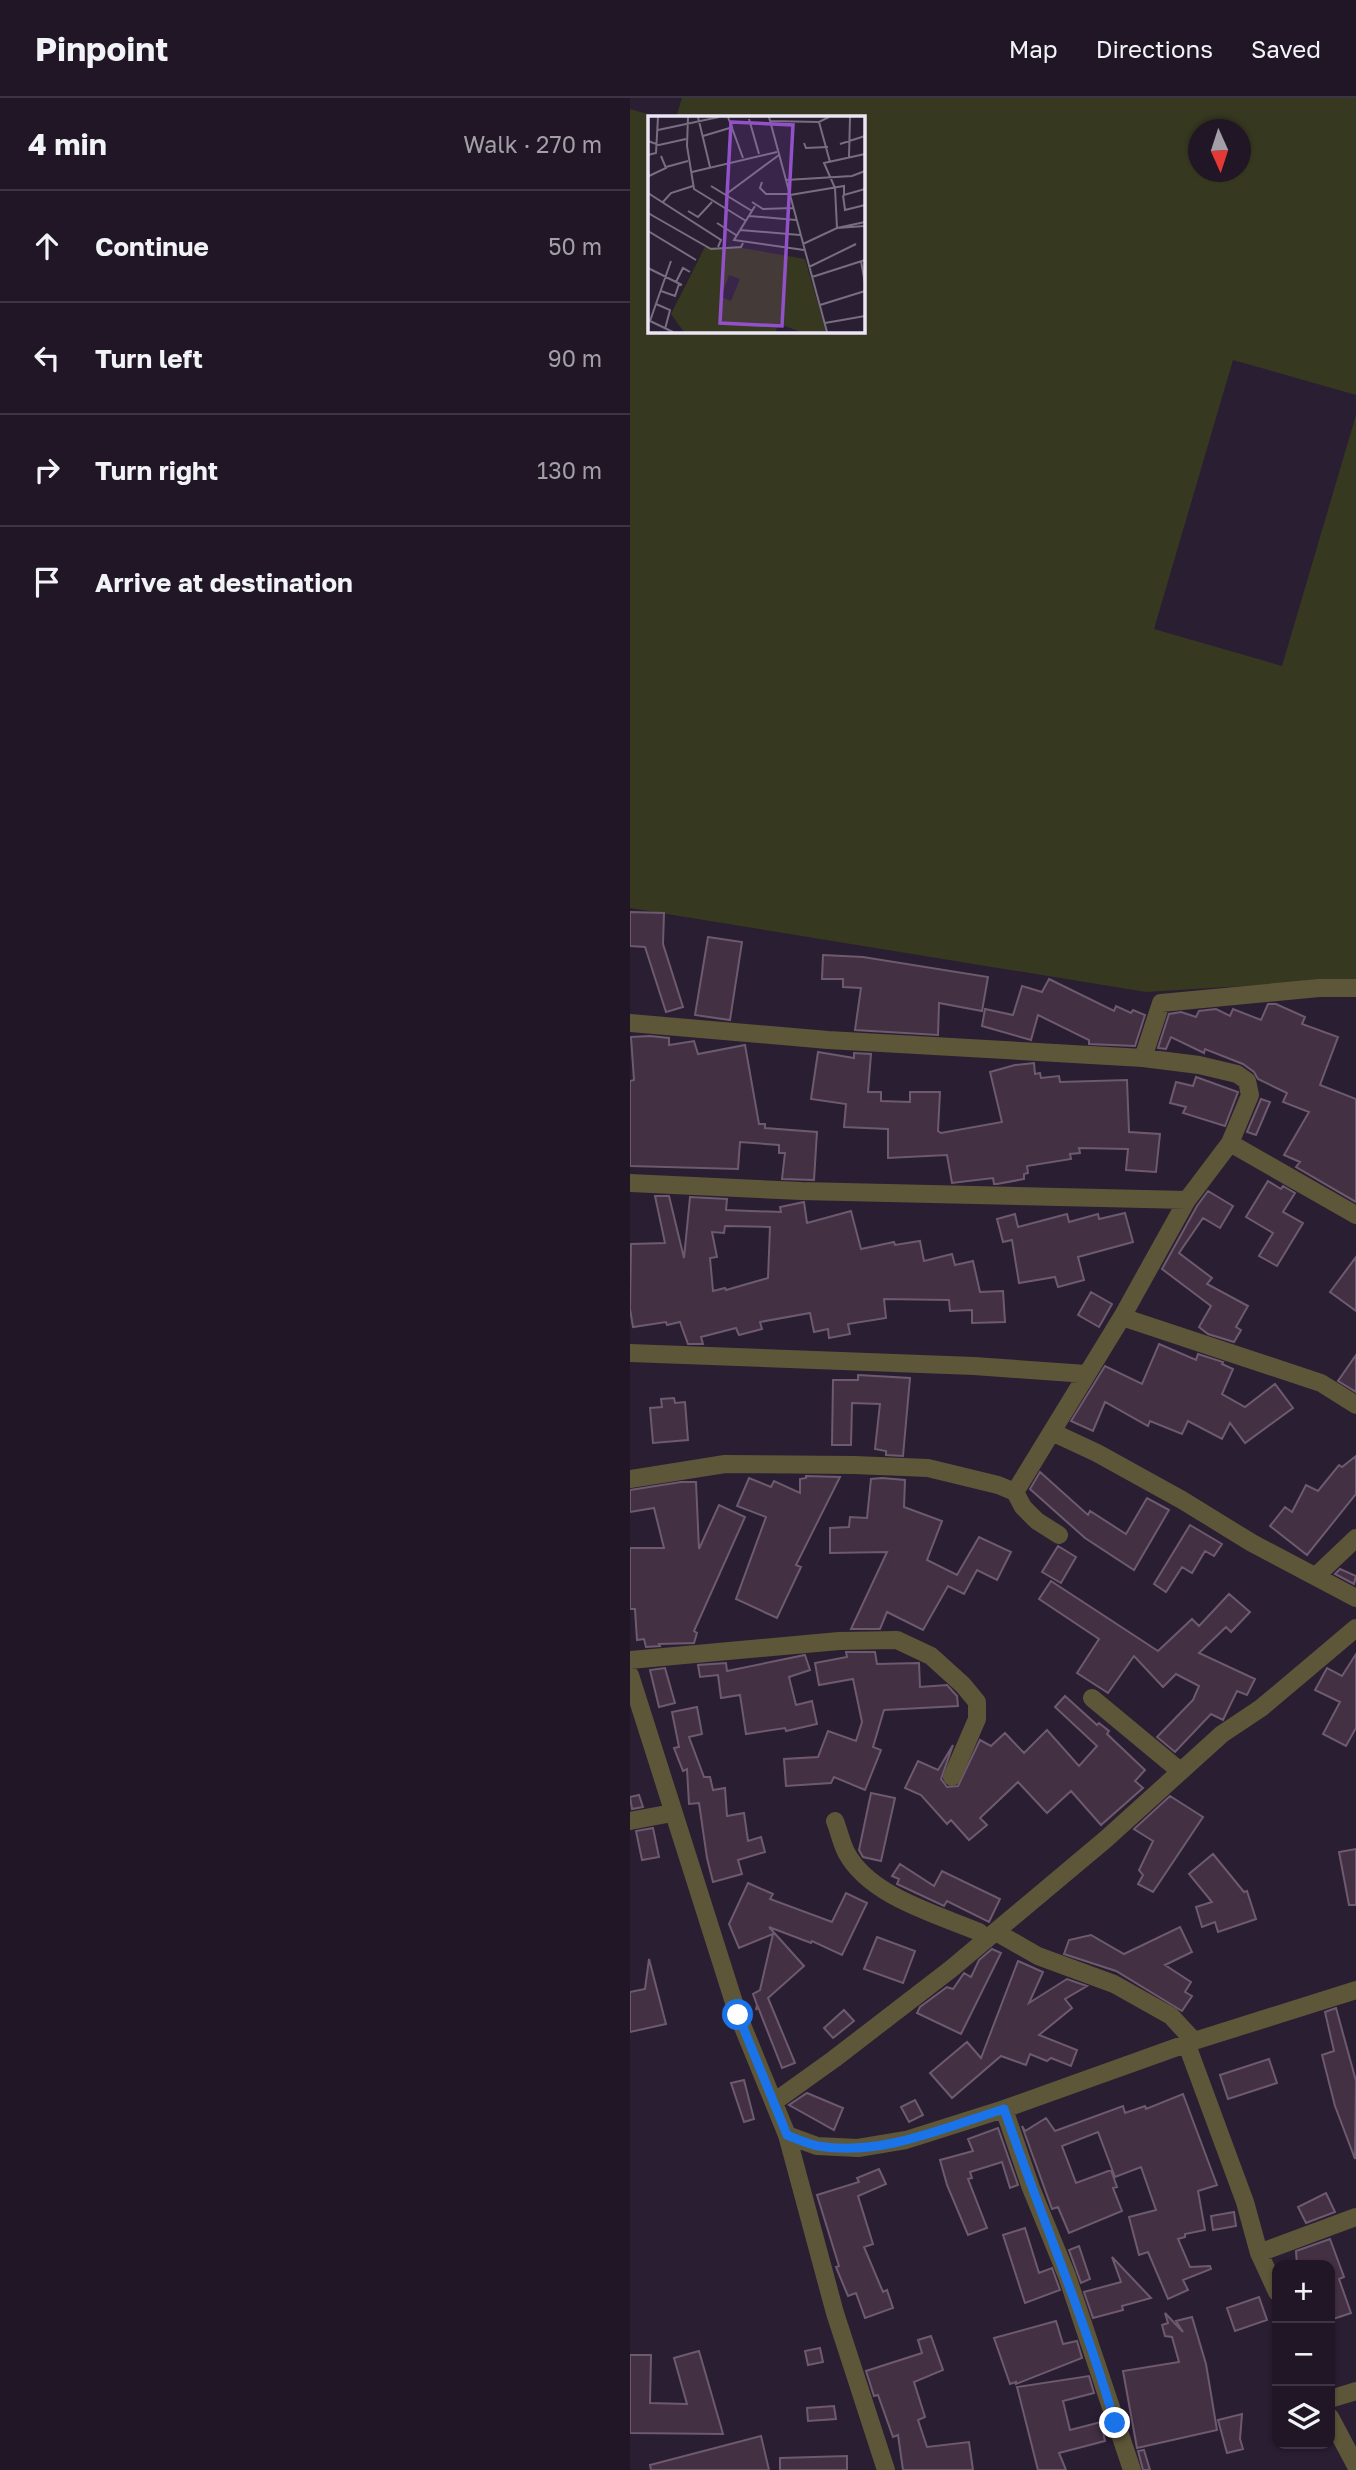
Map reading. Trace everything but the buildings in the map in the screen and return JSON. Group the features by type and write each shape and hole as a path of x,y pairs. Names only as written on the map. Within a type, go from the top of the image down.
{"street":[{"path":"1143,1058 1161,1003 1320,988 1356,988"},
{"path":"630,1023 828,1040 1143,1058 1199,1065 1237,1074 1247,1081 1250,1095 1230,1143 1187,1200 1122,1317 1015,1492"},
{"path":"1230,1143 1356,1215"},
{"path":"630,1183 801,1191 1187,1200"},
{"path":"1122,1317 1321,1383 1356,1405"},
{"path":"630,1353 974,1366 1086,1374"},
{"path":"1052,1432 1097,1453 1252,1543 1356,1598"},
{"path":"630,1479 726,1464 928,1468 998,1485 1015,1492 1023,1507 1037,1521 1059,1535"},
{"path":"1316,1576 1356,1538"},
{"path":"774,2102 834,2059 991,1936 1106,1839 1222,1734 1261,1708 1356,1628"},
{"path":"630,1660 839,1641 897,1640 931,1656 963,1685 977,1702 977,1719 952,1777"},
{"path":"630,1675 738,2015 787,2135 835,2313 886,2470"},
{"path":"1092,1698 1180,1771"},
{"path":"630,1821 672,1813"},
{"path":"835,1821 847,1853 857,1866 876,1884 902,1902 1114,1984 1171,2016 1191,2043 1245,2202 1259,2253 1272,2281"},
{"path":"787,2135 817,2146 858,2148 906,2140 1356,1990"},
{"path":"1004,2109 1031,2188 1067,2276 1132,2470"},
{"path":"1259,2253 1356,2217"},
{"path":"1335,2397 1356,2391"},
{"path":"1335,2426 1356,2466"}],"green space":[{"path":"682,98 1356,98 1356,395 1233,360 1154,629 1282,666 1356,415 1356,979 1146,992 630,908 630,109 654,116 648,116 648,332 864,332 864,116 676,116"}],"route":[{"path":"738,2015 787,2135 817,2146 858,2148 906,2140 1004,2109 1031,2188 1067,2276 1115,2423"}]}
